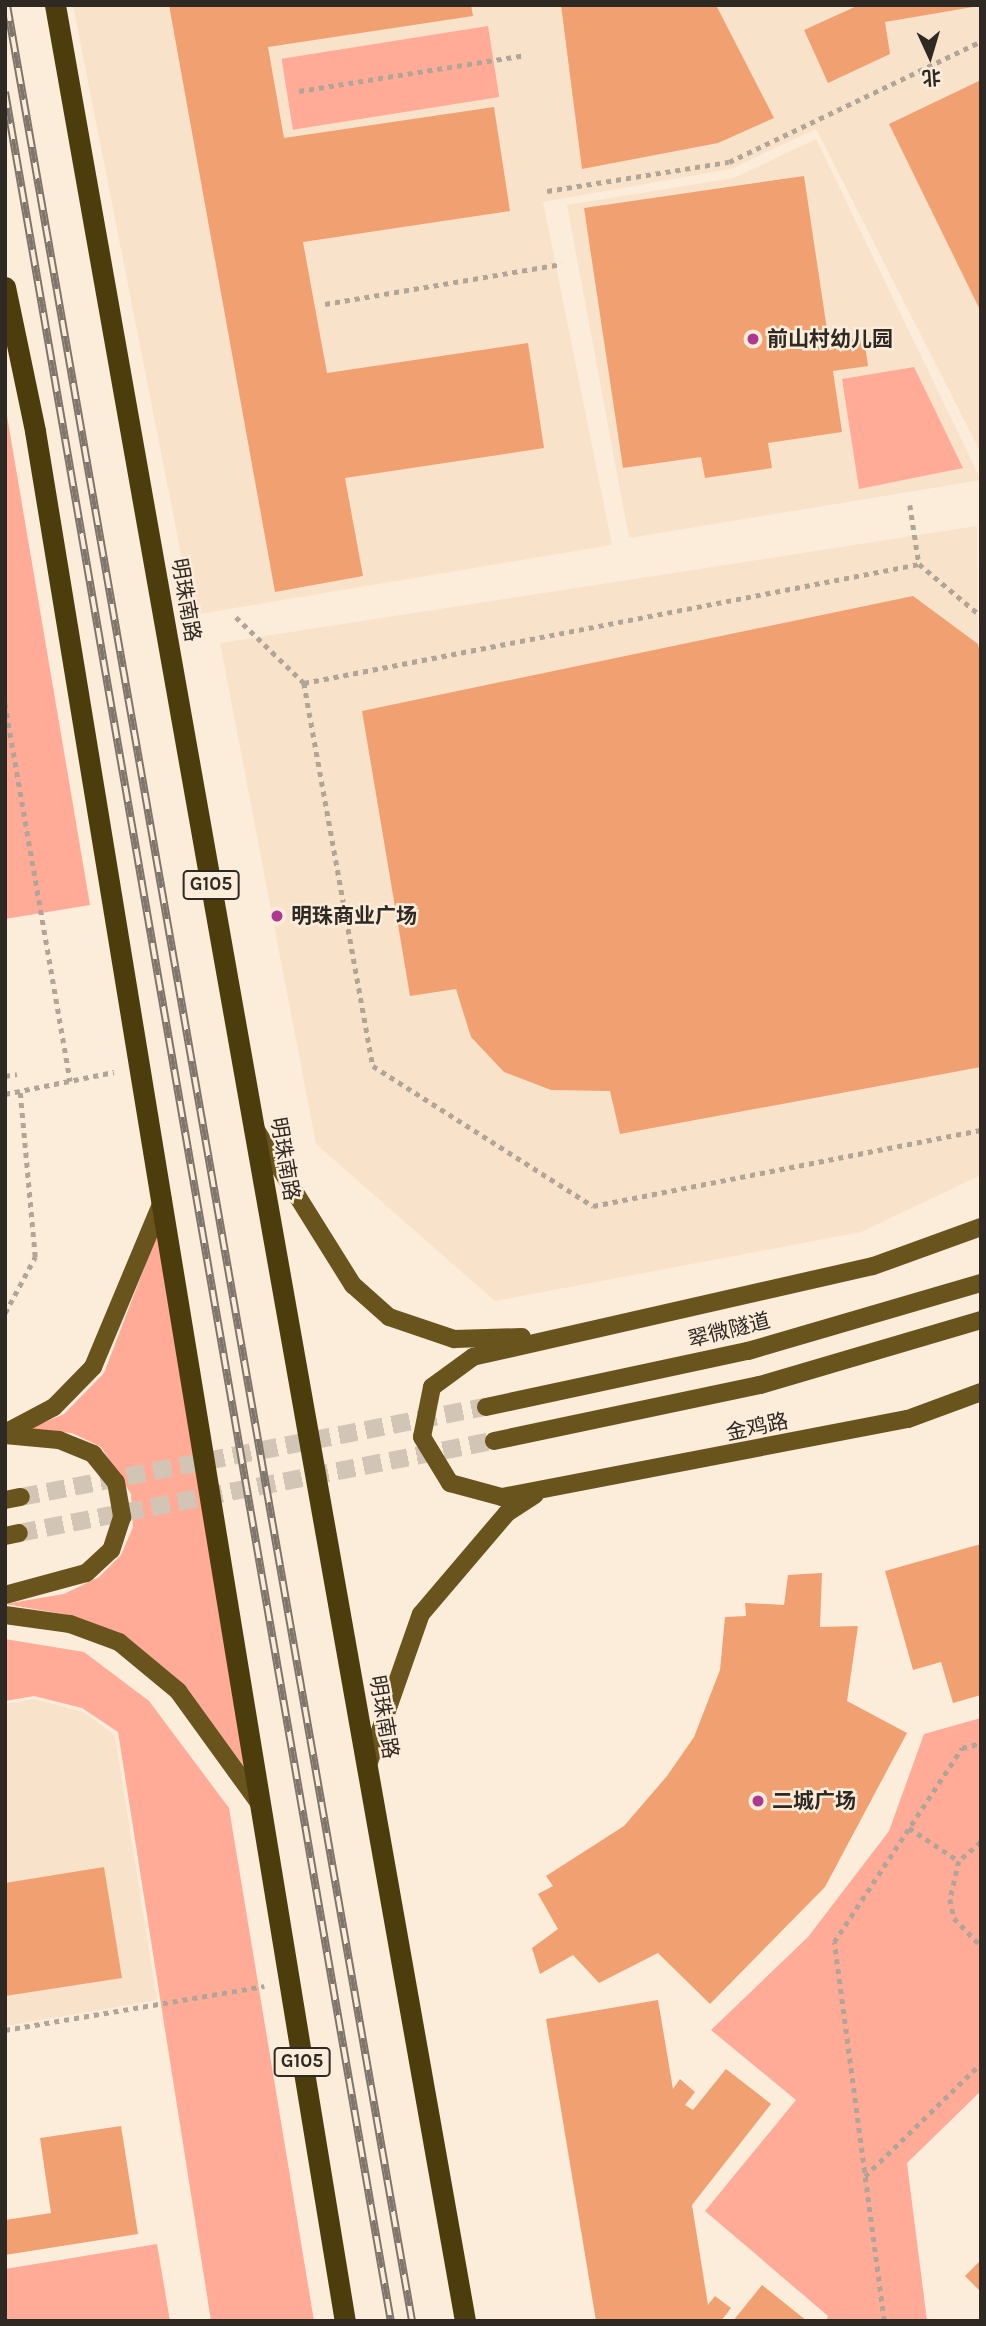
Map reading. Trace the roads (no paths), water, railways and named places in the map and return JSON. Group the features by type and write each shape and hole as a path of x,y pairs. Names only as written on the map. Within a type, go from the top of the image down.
{"highway":[{"name":"明珠南路","path":"55,5 465,2321"},
{"name":"G105","path":"5,287 141,1068 345,2321"}],"main road":[{"path":"254,1128 353,1285 389,1317 454,1339 554,1336"},
{"path":"5,1434 54,1407 93,1367 163,1200"},
{"path":"538,1493 483,1497 450,1483 427,1454 421,1420 432,1387 457,1364 554,1336 873,1266 981,1227"},
{"name":"翠微隧道","path":"485,1407 748,1351 981,1283"},
{"path":"494,1441 760,1385 981,1320"},
{"name":"金鸡路","path":"538,1493 908,1419 981,1392"},
{"path":"5,1434 60,1440 93,1454 116,1482 122,1517 111,1550 86,1573 5,1595"},
{"path":"368,1765 421,1614 507,1513 538,1493"},
{"path":"5,1615 70,1624 119,1642 178,1691 260,1803"}],"tunnel":[{"path":"21,1497 486,1407"},
{"path":"19,1533 494,1441"}],"railway":[{"path":"7,5 412,2321"},
{"path":"5,92 391,2321"}],"place":[{"name":"前山村幼儿园","path":"753,339"},
{"name":"明珠商业广场","path":"277,916"},
{"name":"二城广场","path":"758,1801"}]}
